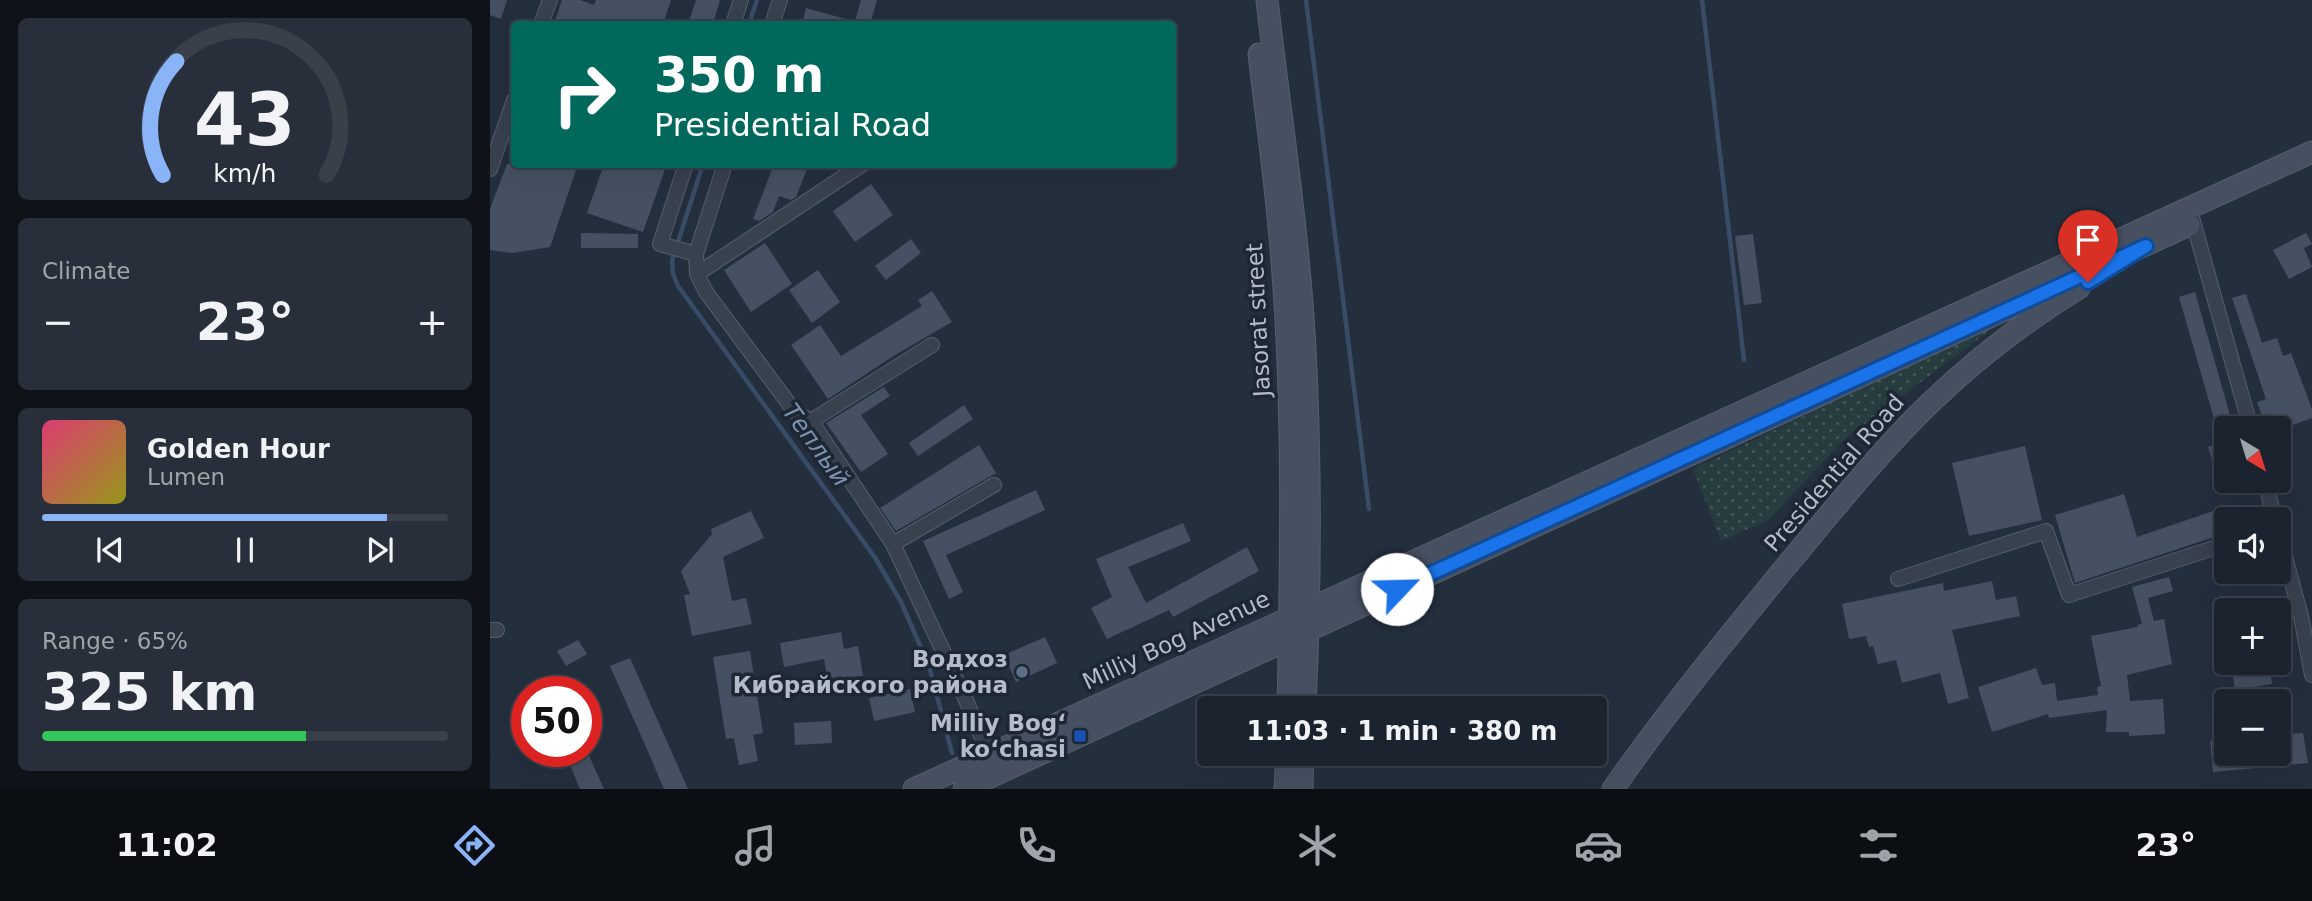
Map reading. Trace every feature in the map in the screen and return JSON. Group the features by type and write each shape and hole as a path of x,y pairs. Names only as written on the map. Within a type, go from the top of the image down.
{"main road":[{"name":"Jasorat street","path":"1252,0 1282,263 1299,613"},
{"name":"Jasorat street","path":"1267,0 1296,236 1306,369 1298,634"},
{"path":"2146,246 2192,216 2312,152"},
{"path":"2192,216 2312,168"},
{"name":"Milliy Bog Avenue","path":"914,789 1299,613 2192,216"},
{"name":"Milliy Bog Avenue","path":"964,789 2146,246"},
{"name":"Presidential Road","path":"1613,789 1729,636 1867,470 1928,405 2033,320 2146,246"},
{"path":"1290,696 1298,634"},
{"path":"1298,634 1304,696"},
{"path":"1285,789 1286,766"},
{"path":"1302,789 1303,766"}],"street":[{"path":"542,21 550,0"},
{"path":"734,21 741,0"},
{"path":"773,21 780,0"},
{"path":"490,169 511,109"},
{"path":"685,168 660,243 696,254"},
{"path":"724,168 696,254 697,274 706,292 795,412 811,421 893,544 989,755"},
{"path":"697,274 857,168"},
{"path":"2192,216 2247,416"},
{"path":"811,421 932,345"},
{"path":"893,544 994,485"},
{"path":"1898,579 2046,531 2069,596 2214,548"},
{"path":"2291,579 2312,675"}],"green space":[{"path":"2005,319 1846,438 1768,520 1721,541 1693,469"}],"building":[{"path":"490,0 507,0 501,19 490,15"},
{"path":"562,0 580,0 594,5 596,0 671,0 664,21 555,21"},
{"path":"696,0 720,0 714,21 689,21"},
{"path":"861,0 877,0 871,21 855,21"},
{"path":"806,8 853,21 803,21"},
{"path":"507,164 511,164 511,168 577,168 550,247 512,253 490,250 490,209"},
{"path":"603,168 666,168 643,232 587,213"},
{"path":"772,168 807,168 796,197 791,200 779,196 773,212 759,221 753,219"},
{"path":"871,184 893,215 855,242 833,211"},
{"path":"581,233 638,234 638,248 581,248"},
{"path":"2306,233 2312,244 2304,248 2312,267 2289,279 2273,250"},
{"path":"1753,234 1762,303 1744,305 1735,236"},
{"path":"911,239 921,253 886,280 875,266"},
{"path":"765,243 792,284 751,312 724,270"},
{"path":"818,270 840,302 812,323 789,290"},
{"path":"932,291 952,322 828,399 791,345 820,325 841,356 922,306 918,300"},
{"path":"2195,292 2230,416 2214,416 2214,419 2179,297"},
{"path":"2246,294 2262,343 2277,338 2283,356 2291,353 2312,409 2312,418 2291,426 2291,416 2262,416 2257,402 2266,399 2232,298"},
{"path":"884,387 890,396 861,415 888,454 861,472 826,423"},
{"path":"964,405 973,419 918,456 909,443"},
{"path":"979,445 996,473 896,531 880,508"},
{"path":"2214,445 2214,463 2213,463 2208,447"},
{"path":"2025,446 2042,520 1969,536 1952,463"},
{"path":"1036,490 1045,510 946,555 963,592 949,599 923,541"},
{"path":"2124,494 2137,537 2214,511 2214,537 2075,583 2055,515"},
{"path":"751,511 764,538 723,557 732,601 746,598 752,624 692,636 684,595 690,594 681,571 712,534 711,529"},
{"path":"1183,523 1191,541 1128,567 1146,603 1247,547 1259,571 1173,617 1169,610 1107,639 1091,608 1112,597 1096,559"},
{"path":"2169,577 2173,591 2148,598 2154,621 2164,619 2172,664 2127,675 2130,701 2163,699 2165,734 2129,736 2129,732 2106,732 2107,710 2049,718 2048,714 1992,732 1978,687 2036,668 2042,685 2055,683 2057,701 2098,695 2097,687 2101,686 2091,636 2142,624 2132,587"},
{"path":"1992,581 1996,600 2016,596 2020,616 1952,630 1969,698 1948,704 1940,673 1902,683 1896,660 1878,664 1873,646 1869,647 1866,636 1849,639 1842,604 1943,583 1944,591"},
{"path":"841,632 844,649 858,646 863,676 828,682 824,659 784,667 780,643"},
{"path":"1045,637 1057,663 1016,682 1004,655"},
{"path":"578,640 587,654 566,666 557,651"},
{"path":"750,651 763,733 753,735 758,761 739,765 734,738 726,739 713,657"},
{"path":"630,658 688,789 664,789 610,666"},
{"path":"2233,675 2271,675 2272,684 2235,689"},
{"path":"910,689 915,712 874,721 869,698"},
{"path":"831,721 832,743 795,745 794,723"},
{"path":"2303,733 2308,763 2291,765 2291,734"},
{"path":"2210,741 2214,741 2214,766 2276,766 2213,772"},
{"path":"571,767 594,767 604,789 580,789"}],"waterway":[{"name":"Теплый","path":"750,21 757,0"},
{"path":"1306,0 1369,509"},
{"path":"1702,0 1744,360"},
{"name":"Теплый","path":"702,168 672,261 678,286 876,559 901,602 929,666 952,753"}],"place":[{"name":"Водхоз Кибрайского района","path":"1022,672"},
{"name":"Milliy Bogʻ koʻchasi","path":"1080,736"}],"route":[{"path":"1397,589 2146,246 2088,282"}]}
